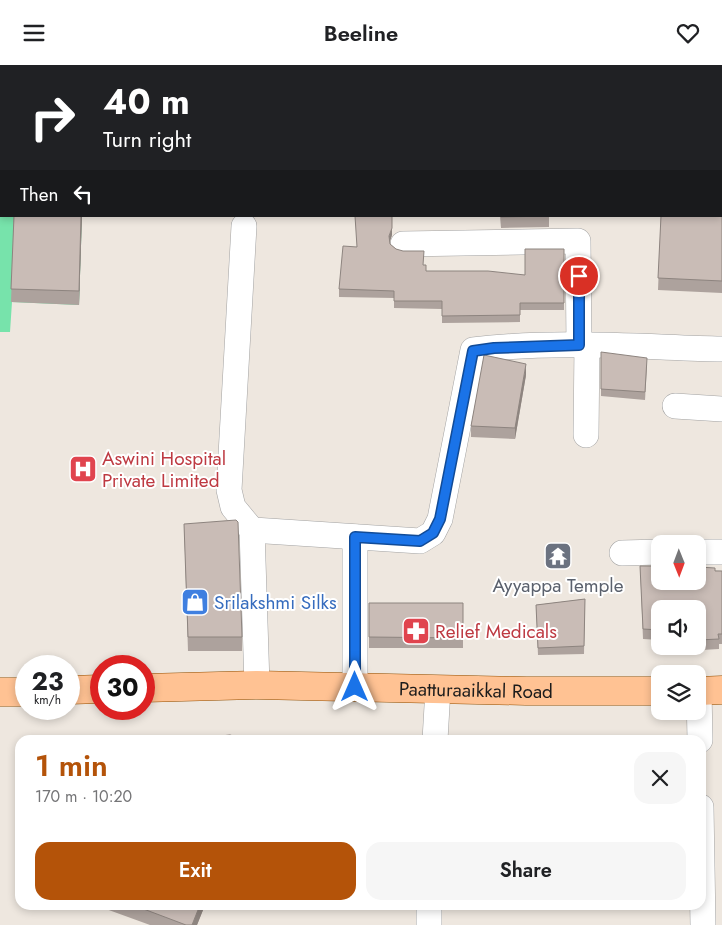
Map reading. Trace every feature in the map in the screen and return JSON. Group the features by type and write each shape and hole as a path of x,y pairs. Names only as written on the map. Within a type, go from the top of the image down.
{"main road":[{"name":"Paatturaaikkal Road","path":"155,688 257,685 526,691 651,691"},
{"path":"0,692 15,691"}],"street":[{"path":"244,226 229,490 233,507 252,530 257,685"},
{"path":"403,244 578,241 586,435"},
{"path":"252,530 420,541 433,533 440,519 473,351 494,348 583,345 722,349"},
{"path":"675,406 722,409"},
{"path":"355,537 355,687"},
{"path":"622,553 651,552"},
{"path":"706,552 722,552"},
{"path":"435,735 438,689"},
{"path":"701,735 702,720"},
{"path":"429,910 429,925"},
{"path":"703,910 703,925"}],"green space":[{"path":"0,217 82,217 79,305 12,302 10,332 0,332"}],"building":[{"path":"14,217 81,217 79,291 11,289"},
{"path":"355,217 392,217 392,228 389,236 390,244 396,249 403,251 424,251 423,265 426,265 426,271 488,271 525,275 525,249 564,249 564,303 520,303 520,315 442,316 442,301 394,301 394,291 339,289 343,246 357,247"},
{"path":"661,217 722,217 722,281 658,278"},
{"path":"601,352 647,358 645,392 601,389"},
{"path":"484,355 526,364 515,428 471,426"},
{"path":"236,520 238,522 242,637 188,637 184,524"},
{"path":"640,566 651,566 651,590 706,590 706,567 715,568 715,571 722,571 722,634 718,634 719,639 706,640 706,600 651,600 651,629 643,629"},
{"path":"585,599 584,646 538,648 536,605"},
{"name":"Relief Medicals","path":"369,603 463,603 463,638 369,637"},
{"path":"146,910 198,910 192,925 186,925"}],"place":[{"name":"Aswini Hospital Private Limited","path":"83,469"},
{"name":"Ayyappa Temple","path":"558,556"},
{"name":"Srilakshmi Silks","path":"195,602"},
{"name":"Relief Medicals","path":"416,631"}],"route":[{"path":"355,687 355,537 420,541 433,533 440,519 473,351 494,348 579,345 579,276"}]}
